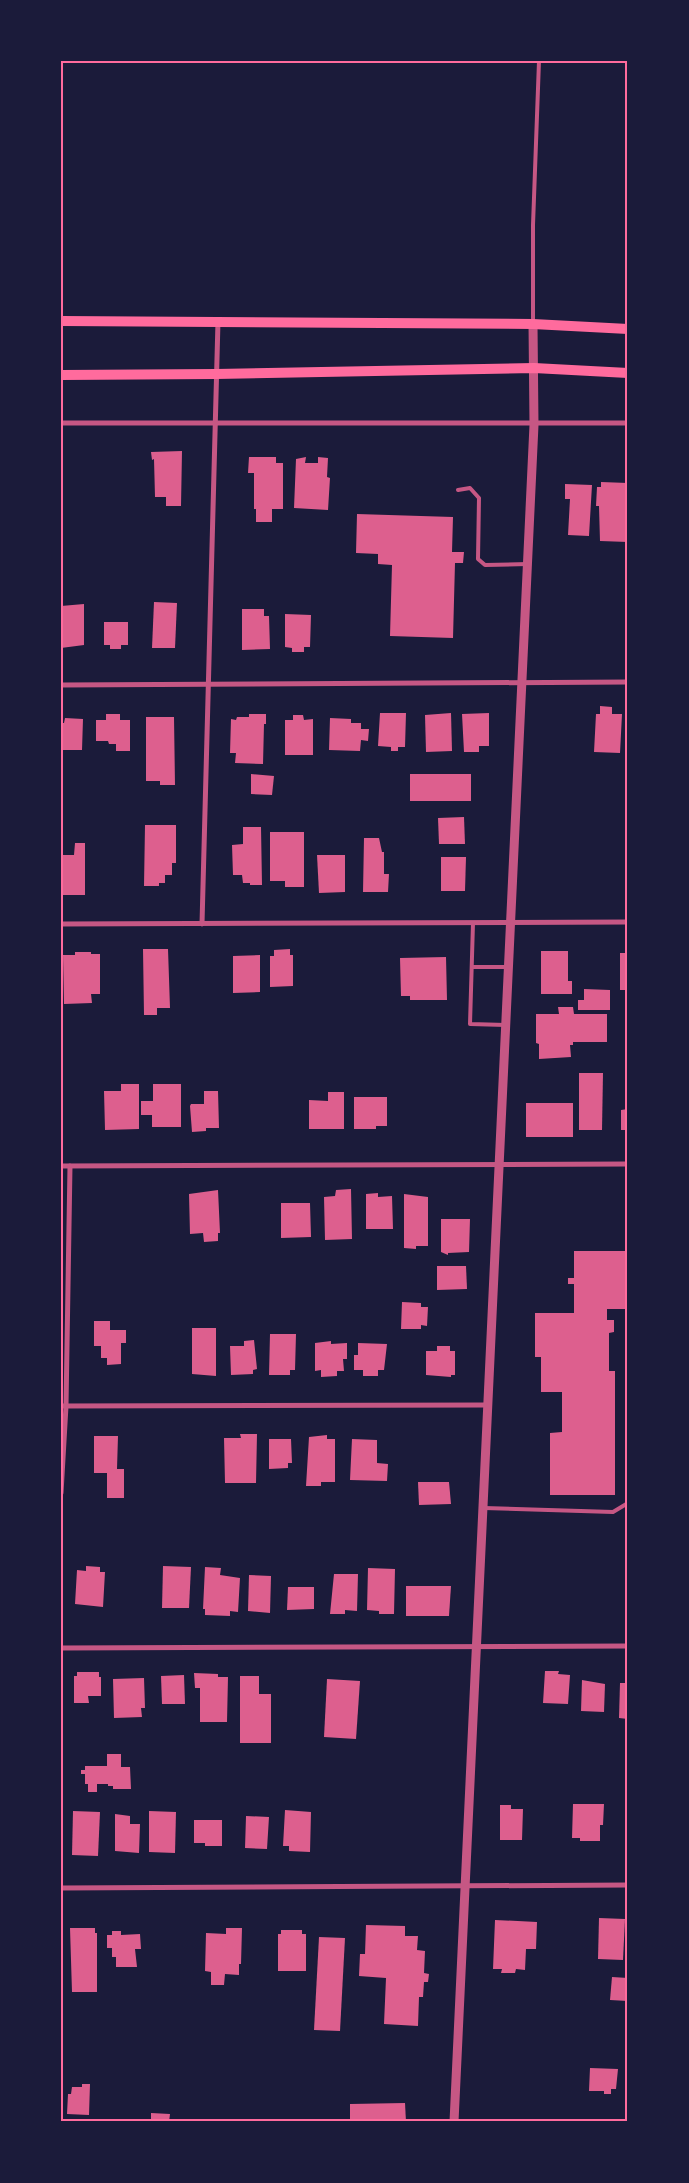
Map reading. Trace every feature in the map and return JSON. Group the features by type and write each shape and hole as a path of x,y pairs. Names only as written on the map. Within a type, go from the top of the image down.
{"main road":[{"path":"61,321 218,320 533,324 628,329"},
{"path":"61,375 534,368 628,373"}],"street":[{"path":"202,924 218,320"},
{"path":"454,2122 528,564 534,425 533,324"},
{"path":"61,423 628,424"},
{"path":"61,685 628,682"},
{"path":"61,924 628,922"},
{"path":"61,1166 628,1164"},
{"path":"61,1493 70,1166"},
{"path":"63,1406 487,1405"},
{"path":"61,1648 628,1646"},
{"path":"61,1888 466,1884 628,1885"}],"lane":[{"path":"533,324 533,225 539,61"},
{"path":"458,490 470,488 479,498 478,559 485,565 528,564"},
{"path":"473,923 470,1024 506,1025"},
{"path":"472,967 508,967"},
{"path":"482,1508 613,1512 628,1503"}],"building":[{"path":"182,451 181,506 166,506 166,497 155,497 154,459 152,460 151,452"},
{"path":"249,457 276,457 276,463 283,463 283,509 272,509 272,522 256,522 254,473 248,473"},
{"path":"306,457 305,463 318,463 318,457 328,458 327,477 330,478 328,510 294,508 296,459"},
{"path":"601,482 628,483 628,542 600,541 599,506 596,506 597,487 601,487"},
{"path":"565,484 592,485 589,536 568,535 570,499 565,499"},
{"path":"357,514 453,517 452,552 464,552 463,563 455,563 453,638 390,636 392,565 378,564 378,554 356,553"},
{"path":"154,602 177,603 175,648 152,648"},
{"path":"84,604 84,645 61,648 61,606"},
{"path":"242,609 264,609 264,616 269,616 270,649 242,650"},
{"path":"285,614 311,615 310,647 304,647 304,652 292,652 292,648 285,647"},
{"path":"104,622 128,622 128,645 121,645 121,649 110,649 110,645 104,645"},
{"path":"600,706 612,707 612,714 622,714 620,753 594,752 596,714 600,714"},
{"path":"380,713 406,713 405,747 398,747 398,751 391,751 391,747 378,746"},
{"path":"451,713 452,751 426,752 425,715"},
{"path":"489,713 489,746 479,746 479,752 464,752 462,714"},
{"path":"106,714 120,714 120,720 130,720 130,751 116,751 116,744 109,744 108,741 96,741 96,720 106,720"},
{"path":"249,714 266,714 263,764 235,763 236,753 230,753 231,719 236,720 237,717 249,717"},
{"path":"293,715 303,715 304,720 313,719 313,755 285,755 285,720 293,720"},
{"path":"146,717 174,717 175,785 160,785 160,781 146,781"},
{"path":"65,718 83,719 82,750 61,750 61,723 64,723"},
{"path":"330,718 351,719 351,723 361,723 361,729 369,729 368,741 361,740 360,751 329,750"},
{"path":"251,774 274,776 272,795 251,794"},
{"path":"410,774 471,774 471,801 410,801"},
{"path":"464,817 465,844 439,844 438,818"},
{"path":"145,825 176,825 176,863 172,863 172,875 165,875 165,883 159,883 159,886 144,886"},
{"path":"243,827 261,827 262,885 243,883 242,875 233,875 232,845 243,844"},
{"path":"270,832 304,832 304,887 285,887 285,881 270,881"},
{"path":"364,838 379,838 382,852 384,852 384,874 389,874 388,892 363,892"},
{"path":"75,843 85,843 85,895 61,895 61,855 74,855"},
{"path":"317,855 345,855 345,892 319,893"},
{"path":"441,857 466,857 465,891 441,891"},
{"path":"143,949 168,949 170,1008 157,1008 157,1015 144,1015"},
{"path":"290,949 290,955 293,955 293,986 270,987 270,956 274,956 274,950"},
{"path":"541,951 568,951 568,981 572,981 572,994 541,994"},
{"path":"75,952 100,954 100,994 91,994 92,1003 64,1004 63,955 75,955"},
{"path":"620,953 628,953 628,990 620,990"},
{"path":"260,955 260,992 233,993 233,956"},
{"path":"446,957 447,1000 410,1000 410,996 401,996 400,958"},
{"path":"584,989 610,990 610,1010 578,1010 578,1000 584,1000"},
{"path":"558,1007 573,1007 574,1014 607,1014 607,1042 573,1042 573,1045 570,1045 571,1057 539,1059 539,1044 536,1043 536,1014 559,1014"},
{"path":"579,1073 603,1073 602,1130 579,1130"},
{"path":"121,1084 139,1084 139,1129 105,1130 104,1091 121,1091"},
{"path":"153,1084 181,1084 181,1127 152,1127 152,1115 141,1115 141,1101 153,1101"},
{"path":"204,1091 218,1091 219,1128 206,1128 206,1131 192,1132 190,1106 191,1104 204,1104"},
{"path":"328,1092 344,1092 344,1129 309,1129 309,1100 328,1101"},
{"path":"354,1097 387,1097 387,1126 376,1126 376,1129 354,1129"},
{"path":"526,1103 573,1103 573,1137 526,1137"},
{"path":"628,1109 628,1130 621,1130 621,1110"},
{"path":"351,1189 352,1239 325,1240 324,1197 335,1196 336,1190"},
{"path":"218,1190 220,1233 218,1233 218,1241 204,1242 203,1233 190,1234 189,1194"},
{"path":"378,1193 378,1197 392,1196 393,1229 366,1229 366,1194"},
{"path":"404,1194 428,1197 428,1246 416,1246 416,1249 404,1248"},
{"path":"281,1203 310,1203 311,1237 281,1238"},
{"path":"441,1219 470,1219 469,1252 448,1253 448,1255 441,1252"},
{"path":"574,1251 628,1251 628,1309 607,1309 607,1320 614,1320 614,1332 609,1333 609,1371 615,1371 615,1495 550,1495 550,1433 562,1432 562,1392 541,1392 541,1357 535,1357 535,1313 574,1313 574,1284 568,1284 568,1278 574,1278"},
{"path":"437,1266 466,1266 467,1289 437,1290"},
{"path":"402,1302 421,1303 421,1307 428,1307 427,1326 421,1325 421,1329 401,1329"},
{"path":"94,1321 110,1321 110,1330 126,1330 126,1343 121,1343 121,1364 107,1365 107,1358 101,1358 101,1346 94,1346"},
{"path":"192,1328 216,1328 216,1376 192,1374"},
{"path":"270,1334 296,1334 295,1370 290,1370 290,1375 269,1375"},
{"path":"254,1340 257,1369 253,1370 253,1374 231,1375 230,1346 244,1346 244,1341"},
{"path":"331,1341 331,1344 347,1343 347,1359 343,1359 344,1371 337,1371 337,1376 321,1377 321,1370 315,1371 315,1343"},
{"path":"358,1343 387,1344 384,1370 378,1370 378,1376 363,1376 363,1370 354,1370 354,1355 358,1355"},
{"path":"437,1346 450,1346 450,1351 455,1351 455,1375 451,1375 451,1377 426,1375 426,1351 437,1351"},
{"path":"240,1434 257,1434 256,1483 225,1483 224,1438 241,1438"},
{"path":"327,1435 327,1439 335,1439 335,1482 321,1482 321,1486 306,1486 309,1437"},
{"path":"94,1436 118,1436 117,1469 124,1469 124,1498 107,1498 107,1473 94,1473"},
{"path":"269,1439 291,1439 292,1463 288,1463 288,1468 269,1469"},
{"path":"352,1439 377,1440 377,1463 388,1464 387,1481 350,1480"},
{"path":"418,1482 449,1482 451,1504 419,1505"},
{"path":"86,1566 100,1567 100,1572 105,1572 103,1607 75,1604 77,1570 86,1571"},
{"path":"163,1566 191,1567 189,1608 162,1608"},
{"path":"205,1567 221,1568 220,1575 240,1578 238,1612 230,1611 230,1616 205,1615 205,1609 203,1609"},
{"path":"368,1568 395,1569 394,1614 379,1614 379,1611 367,1610"},
{"path":"334,1574 358,1574 357,1611 345,1610 345,1614 330,1614"},
{"path":"249,1575 271,1576 270,1613 248,1611"},
{"path":"406,1586 451,1586 449,1616 406,1616"},
{"path":"288,1587 314,1587 314,1609 287,1610"},
{"path":"545,1671 559,1671 558,1674 570,1675 568,1704 543,1703"},
{"path":"77,1672 99,1672 99,1677 101,1677 101,1696 88,1696 89,1703 74,1703 74,1676 77,1676"},
{"path":"194,1673 218,1674 218,1677 228,1677 227,1722 200,1722 200,1688 195,1688"},
{"path":"184,1675 185,1704 162,1704 161,1676"},
{"path":"240,1676 259,1676 259,1694 271,1694 271,1743 240,1743"},
{"path":"144,1678 145,1708 141,1708 142,1717 114,1718 113,1679"},
{"path":"327,1679 360,1681 356,1739 324,1737"},
{"path":"582,1680 605,1684 604,1712 581,1711"},
{"path":"620,1683 628,1683 628,1719 619,1718"},
{"path":"107,1754 121,1754 121,1767 130,1767 131,1789 113,1789 113,1786 108,1786 108,1784 97,1784 97,1792 88,1792 88,1784 85,1784 85,1774 81,1774 81,1770 85,1770 85,1766 107,1766"},
{"path":"573,1804 604,1804 603,1825 600,1825 600,1841 580,1841 580,1838 572,1838"},
{"path":"500,1805 511,1805 511,1809 523,1809 522,1840 500,1840"},
{"path":"285,1810 311,1812 310,1852 289,1851 289,1846 283,1846"},
{"path":"73,1811 100,1812 98,1856 72,1855"},
{"path":"149,1811 176,1812 175,1853 149,1852"},
{"path":"115,1814 130,1816 130,1824 140,1824 139,1853 115,1851"},
{"path":"246,1816 269,1817 267,1849 245,1848"},
{"path":"194,1820 222,1820 222,1846 205,1846 205,1843 194,1843"},
{"path":"599,1918 625,1919 623,1960 598,1959"},
{"path":"495,1920 537,1922 536,1949 526,1949 525,1970 516,1969 515,1973 501,1973 502,1969 493,1969"},
{"path":"366,1925 405,1926 405,1936 418,1936 417,1950 425,1951 424,1973 429,1974 428,1982 424,1982 423,1997 419,1997 418,2026 384,2024 386,1978 359,1976 360,1954 365,1954"},
{"path":"70,1928 95,1928 95,1933 97,1933 97,1992 72,1992"},
{"path":"226,1928 242,1928 239,1975 225,1974 224,1985 211,1985 211,1972 205,1971 206,1933 226,1934"},
{"path":"281,1930 302,1930 302,1934 306,1934 306,1971 278,1971 278,1934 281,1934"},
{"path":"112,1931 121,1931 121,1935 140,1934 141,1949 135,1949 137,1967 116,1967 116,1957 112,1957 112,1948 107,1948 107,1935 112,1935"},
{"path":"319,1937 345,1938 340,2031 314,2030"},
{"path":"612,1977 628,1978 628,2001 610,2000"},
{"path":"590,2068 618,2069 616,2089 611,2089 611,2094 604,2094 604,2091 589,2091"},
{"path":"82,2084 90,2084 89,2115 67,2114 68,2094 71,2094 72,2087 82,2087"},
{"path":"405,2103 406,2122 350,2122 350,2104"},
{"path":"151,2113 170,2114 169,2122 151,2122"}]}
